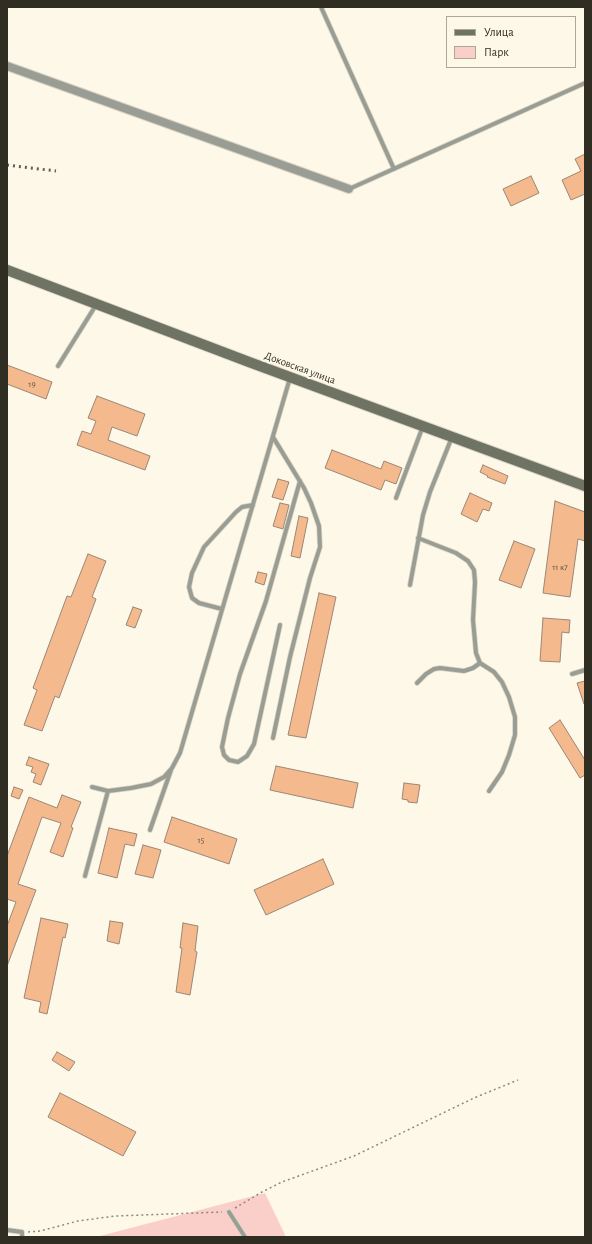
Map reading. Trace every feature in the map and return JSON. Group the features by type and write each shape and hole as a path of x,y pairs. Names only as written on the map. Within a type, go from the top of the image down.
{"street":[{"path":"7,66 349,189"},
{"name":"Доковская улица","path":"7,270 585,486"}],"lane":[{"path":"321,7 394,169"},
{"path":"349,189 585,83"},
{"path":"58,366 96,304"},
{"path":"150,830 172,768 180,753 290,377"},
{"path":"396,498 423,426"},
{"path":"273,437 300,481 311,503 319,526 320,547 299,621 273,738"},
{"path":"410,585 418,538 430,492 453,437"},
{"path":"280,625 254,744 247,756 238,762 229,760 224,755 222,747 228,718 240,674 266,601 300,481"},
{"path":"222,609 199,603 192,598 189,587 192,573 204,547 230,518 242,507 253,505"},
{"path":"418,538 456,553 468,561 474,570 476,582 473,620 476,653 480,663 494,672 502,682 510,697 515,717 515,735 502,772 489,791"},
{"path":"418,683 426,674 434,669 440,668 464,671 473,668 480,663"},
{"path":"572,674 585,670"},
{"path":"92,786 108,791 151,784 164,778 172,768"},
{"path":"85,876 108,791"},
{"path":"229,1212 245,1237"},
{"path":"7,1230 22,1232 22,1237"}],"path":[{"path":"22,1232 40,1232 78,1221 115,1216 229,1212 282,1182 354,1156 474,1098 518,1080"}],"green space":[{"path":"265,1193 286,1237 96,1237"}],"building":[{"path":"585,154 585,194 571,200 562,180 581,171 575,159"},
{"path":"531,176 539,193 511,206 503,189"},
{"path":"7,365 52,382 46,399 7,384"},
{"path":"97,396 145,414 137,436 112,427 108,440 150,456 145,470 77,445 82,431 91,434 96,421 88,418"},
{"path":"332,450 381,469 384,461 402,468 396,484 385,480 381,490 325,468"},
{"path":"483,465 508,476 505,484 487,477 488,476 480,472"},
{"path":"278,479 289,482 283,500 272,497"},
{"path":"470,493 492,503 489,511 483,509 477,522 461,514"},
{"path":"555,501 585,512 585,541 578,539 570,597 543,593"},
{"path":"280,503 289,505 283,529 273,526"},
{"path":"299,516 308,518 300,558 291,556"},
{"path":"514,541 535,549 521,588 499,580"},
{"path":"88,554 106,561 92,597 96,599 59,698 55,696 42,731 24,725 37,690 33,688 67,596 71,597"},
{"path":"258,572 267,574 264,585 255,582"},
{"path":"319,593 336,597 306,738 288,735"},
{"path":"133,607 142,610 135,628 126,625"},
{"path":"543,618 570,620 569,633 562,632 560,662 540,661"},
{"path":"585,681 585,703 584,704 577,683"},
{"path":"560,720 585,760 585,775 580,778 549,728"},
{"path":"29,757 49,764 41,785 33,782 36,774 31,772 33,767 26,765"},
{"path":"276,766 358,783 353,808 270,790"},
{"path":"404,783 420,785 417,803 408,802 408,800 402,799"},
{"path":"14,787 23,790 19,799 11,796"},
{"path":"62,795 81,802 71,827 73,828 63,857 50,852 61,823 42,817 18,884 36,890 7,966 7,926 16,902 7,899 7,856 29,797 57,808"},
{"path":"172,817 237,839 229,864 164,842"},
{"path":"109,828 137,834 134,846 125,844 117,878 98,873"},
{"path":"143,845 161,850 153,878 135,874"},
{"path":"323,859 334,884 266,915 254,890"},
{"path":"41,918 68,924 65,938 63,937 47,1014 39,1012 41,1002 24,998"},
{"path":"110,921 123,923 119,944 107,941"},
{"path":"183,923 198,926 195,951 197,952 190,995 176,992 182,948 180,948"},
{"path":"57,1052 75,1062 69,1071 52,1060"},
{"path":"60,1093 136,1132 123,1156 48,1117"}],"railway":[{"path":"7,165 56,171"}]}
